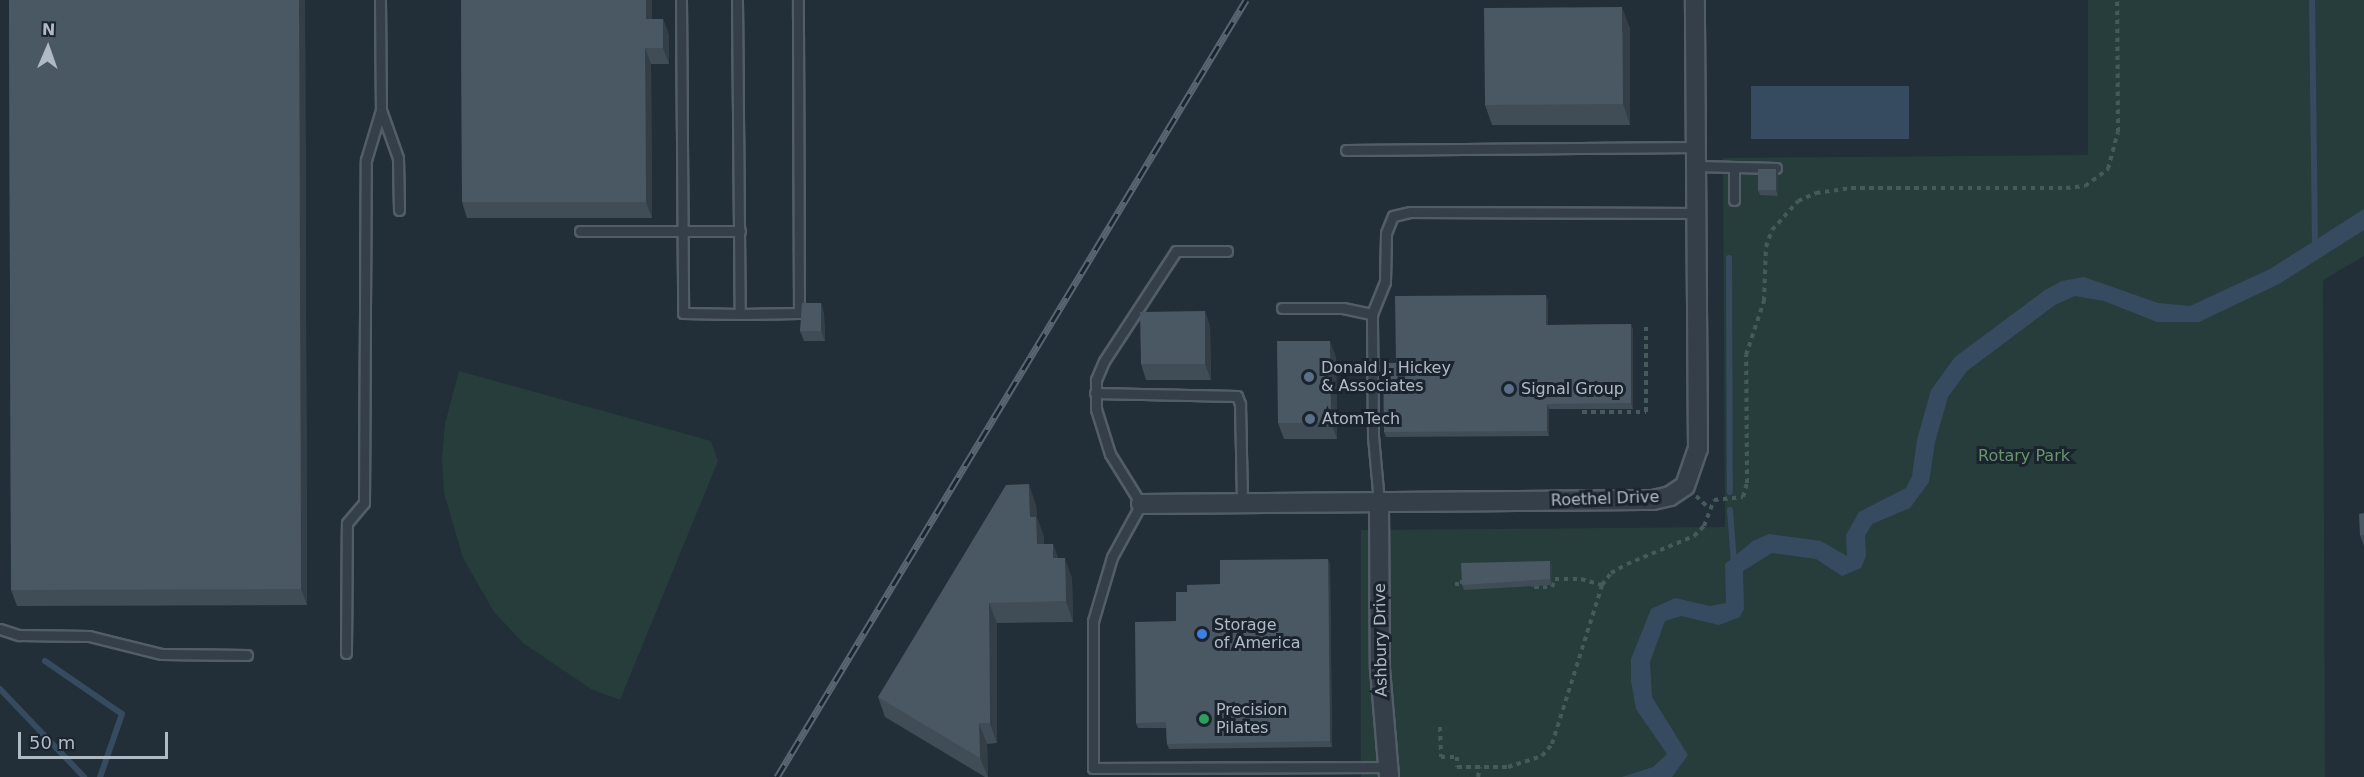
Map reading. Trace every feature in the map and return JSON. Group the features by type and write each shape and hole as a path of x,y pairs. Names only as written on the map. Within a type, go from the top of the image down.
{"street":[{"name":"Roethel Drive","path":"1141,504 1653,500 1670,496 1685,486 1694,469 1698,449 1695,0"},
{"name":"Ashbury Drive","path":"1379,502 1380,669 1388,772"}],"lane":[{"path":"346,653 347,523 364,503 366,160 381,110 380,0"},
{"path":"681,0 683,313 740,314 799,313 798,0"},
{"path":"737,0 740,314"},
{"path":"381,110 398,158 399,210"},
{"path":"1346,150 1696,147"},
{"path":"1696,166 1776,168"},
{"path":"1734,167 1734,200"},
{"path":"1379,502 1373,436 1372,315 1385,282 1388,223 1401,212 1696,213"},
{"path":"580,231 740,231"},
{"path":"1227,251 1176,250 1104,361 1095,393 1110,454 1141,504 1112,557 1093,621 1093,768 1388,772"},
{"path":"1282,308 1343,308 1372,315"},
{"path":"1095,393 1237,396 1240,404 1242,503"},
{"path":"0,629 19,635 89,636 162,654 247,655"}],"path":[{"path":"1440,727 1441,757 1457,757 1457,767 1527,764 1542,756 1552,744 1602,585 1611,573 1694,536 1704,526 1714,500 1741,499 1745,494 1746,355 1764,301 1766,247 1784,213 1816,193 1851,188 2066,188 2099,179 2112,161 2118,132 2117,0"},
{"path":"1582,412 1647,412 1646,326"},
{"path":"1455,584 1462,584 1464,579"},
{"path":"1523,579 1531,579 1534,587 1552,587 1555,579 1591,580 1602,585"},
{"path":"1478,777 1480,767"}],"green space":[{"name":"Rotary Park","path":"2088,0 2364,0 2364,256 2323,280 2325,777 1361,777 1361,530 1725,527 1723,158 2088,155"},
{"path":"459,371 711,441 718,461 620,700 591,689 523,643 494,612 463,558 444,493 442,458 445,424"}],"water":[{"path":"1751,86 1909,86 1909,139 1751,139"},
{"path":"2364,209 2364,230 2279,284 2199,322 2157,322 2104,301 2075,296 2055,305 1967,371 1948,397 1935,442 1929,482 1910,508 1872,524 1865,536 1866,556 1861,568 1842,576 1816,559 1772,553 1743,571 1744,609 1740,617 1719,625 1681,616 1665,621 1650,662 1652,697 1688,755 1672,777 1622,777 1653,767 1667,754 1636,709 1631,681 1631,659 1651,609 1675,598 1710,606 1726,603 1725,564 1753,541 1769,534 1821,541 1847,556 1846,535 1859,512 1906,488 1912,476 1917,440 1931,390 1955,357 2045,290 2062,281 2084,277 2158,303 2190,306 2270,269"}],"building":[{"path":"9,0 299,0 301,589 11,590"},
{"path":"461,0 646,0 646,19 663,19 663,48 645,48 646,202 462,202"},
{"path":"1622,7 1623,104 1485,105 1484,8"},
{"path":"1758,169 1776,169 1776,190 1758,190"},
{"name":"Signal Group","path":"1546,295 1546,325 1631,324 1631,403 1547,404 1547,431 1384,432 1383,363 1396,363 1395,296"},
{"path":"802,303 821,303 821,331 800,331"},
{"path":"1205,311 1205,364 1141,364 1140,312"},
{"path":"1277,341 1330,341 1331,423 1278,423"},
{"path":"1029,484 1030,517 1036,517 1037,544 1053,544 1053,558 1065,558 1066,601 989,603 990,723 979,723 980,758 878,697 1006,485"},
{"path":"2364,513 2364,535 2360,535 2359,514"},
{"path":"1328,559 1330,741 1167,744 1166,722 1136,723 1135,622 1176,621 1176,592 1187,592 1187,585 1220,584 1220,560"},
{"path":"1550,561 1550,579 1462,585 1461,563"}],"waterway":[{"path":"2312,0 2315,245"},
{"path":"1729,258 1730,492"},
{"path":"1730,510 1734,563"},
{"path":"45,661 122,714 100,777"},
{"path":"0,689 84,777"}],"railway":[{"path":"777,777 1246,0"}],"place":[{"name":"Donald J. Hickey & Associates","path":"1309,377"},
{"name":"Signal Group","path":"1509,389"},
{"name":"AtomTech","path":"1310,419"},
{"name":"Storage of America","path":"1202,634"},
{"name":"Precision Pilates","path":"1204,719"}]}
